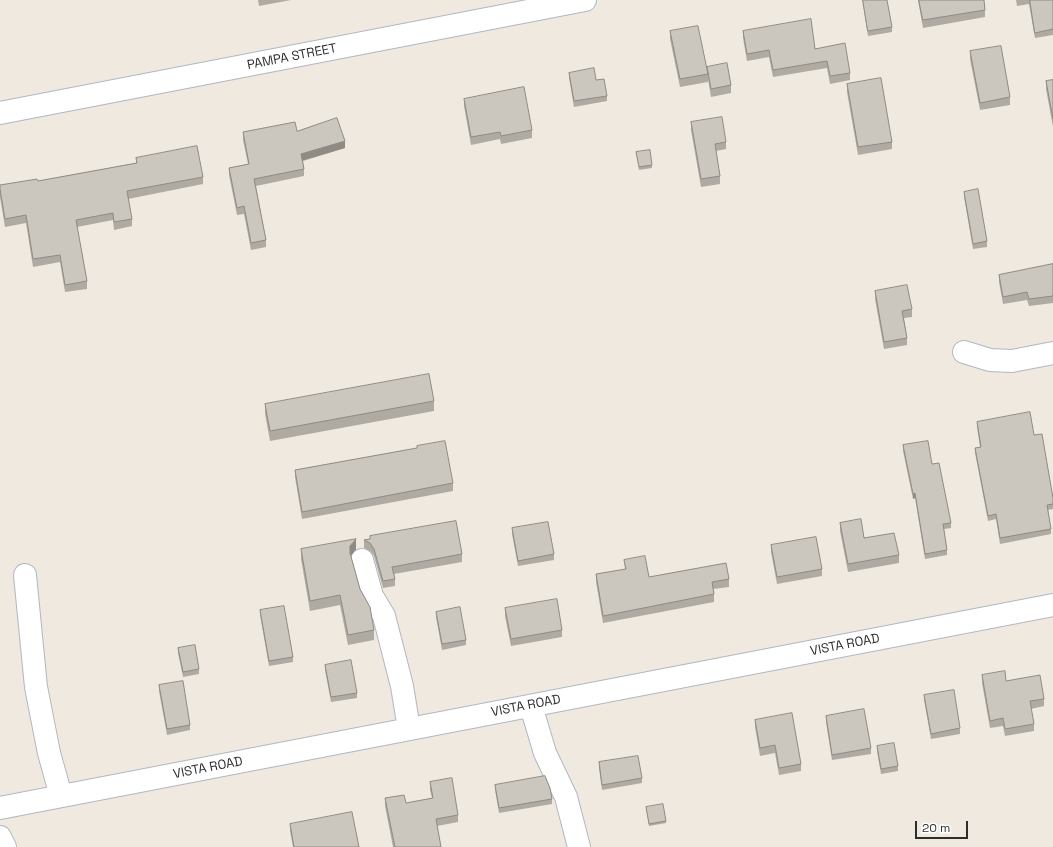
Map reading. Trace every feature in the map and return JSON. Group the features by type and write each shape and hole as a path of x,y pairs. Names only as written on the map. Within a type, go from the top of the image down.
{"street":[{"name":"PAMPA STREET","path":"0,113 585,0"},
{"path":"964,352 990,360 1012,361 1053,353"},
{"path":"362,560 372,596 384,616 402,686 409,729"},
{"path":"25,575 36,687 49,753 61,796"},
{"name":"VISTA ROAD","path":"0,808 1053,605"},
{"path":"531,706 545,753 566,798 579,847"},
{"path":"0,837 5,847"}],"building":[{"path":"863,0 887,0 892,27 868,31"},
{"path":"919,0 984,0 985,10 923,20"},
{"path":"1030,0 1053,0 1053,29 1035,33"},
{"path":"811,19 815,49 845,43 850,73 830,76 827,61 773,70 769,50 747,54 743,31"},
{"path":"698,26 708,74 680,79 670,31"},
{"path":"1001,46 1010,97 980,103 970,51"},
{"path":"727,63 731,85 711,89 707,67"},
{"path":"594,68 596,80 604,79 607,96 574,101 569,73"},
{"path":"881,78 892,142 858,147 847,84"},
{"path":"1053,80 1053,119 1046,81"},
{"path":"524,87 532,130 501,136 500,132 471,137 464,99"},
{"path":"722,117 726,142 715,144 720,176 701,179 691,122"},
{"path":"337,118 345,141 301,154 304,169 254,179 266,240 251,243 244,206 237,208 229,168 249,164 243,132 295,122 297,131"},
{"path":"197,146 203,177 127,191 132,219 114,222 113,213 76,220 87,281 65,285 60,255 33,259 26,215 5,219 0,185 37,179 38,181 137,163 136,158"},
{"path":"650,150 652,165 639,167 636,152"},
{"path":"978,189 987,241 973,244 964,192"},
{"path":"1053,264 1053,296 1029,299 1027,292 1003,297 999,275"},
{"path":"907,285 912,309 902,311 907,338 884,342 875,291"},
{"path":"429,374 434,401 270,431 265,404"},
{"path":"1030,412 1034,435 1042,434 1053,498 1053,504 1047,505 1051,529 1000,538 996,514 988,516 975,448 981,447 977,422"},
{"path":"445,441 453,483 302,512 295,470 417,448 417,446"},
{"path":"928,441 932,464 939,463 951,523 943,524 947,550 925,554 915,493 913,494 903,445"},
{"path":"861,519 864,538 894,533 899,555 848,564 840,523"},
{"path":"456,521 462,554 392,567 395,579 383,581 374,549 370,543 364,540 370,539 370,536"},
{"path":"548,522 554,554 518,561 512,528"},
{"path":"816,537 822,569 777,577 771,545"},
{"path":"356,539 350,546 350,553 360,589 370,607 374,630 348,635 340,595 310,601 301,549"},
{"path":"645,556 649,577 726,563 729,579 712,582 714,594 603,616 596,574 626,569 624,560"},
{"path":"557,599 562,630 511,639 505,608"},
{"path":"284,606 293,657 269,661 260,610"},
{"path":"460,607 466,640 442,644 436,612"},
{"path":"195,645 199,669 183,672 178,648"},
{"path":"351,660 357,693 331,697 325,665"},
{"path":"1005,671 1006,681 1040,675 1044,699 1030,701 1034,724 1005,729 1003,718 990,721 982,675"},
{"path":"183,681 190,725 167,729 159,685"},
{"path":"954,690 960,728 931,734 924,695"},
{"path":"864,709 871,748 832,755 826,716"},
{"path":"792,713 801,764 779,768 775,745 760,748 755,720"},
{"path":"894,743 898,766 881,769 877,746"},
{"path":"638,756 642,778 602,785 599,762"},
{"path":"545,776 550,788 552,799 499,808 495,785"},
{"path":"452,778 458,815 436,819 441,847 395,847 385,798 404,795 406,803 433,798 430,782"},
{"path":"663,804 666,821 649,824 646,807"},
{"path":"352,812 359,847 294,847 290,824"}]}
